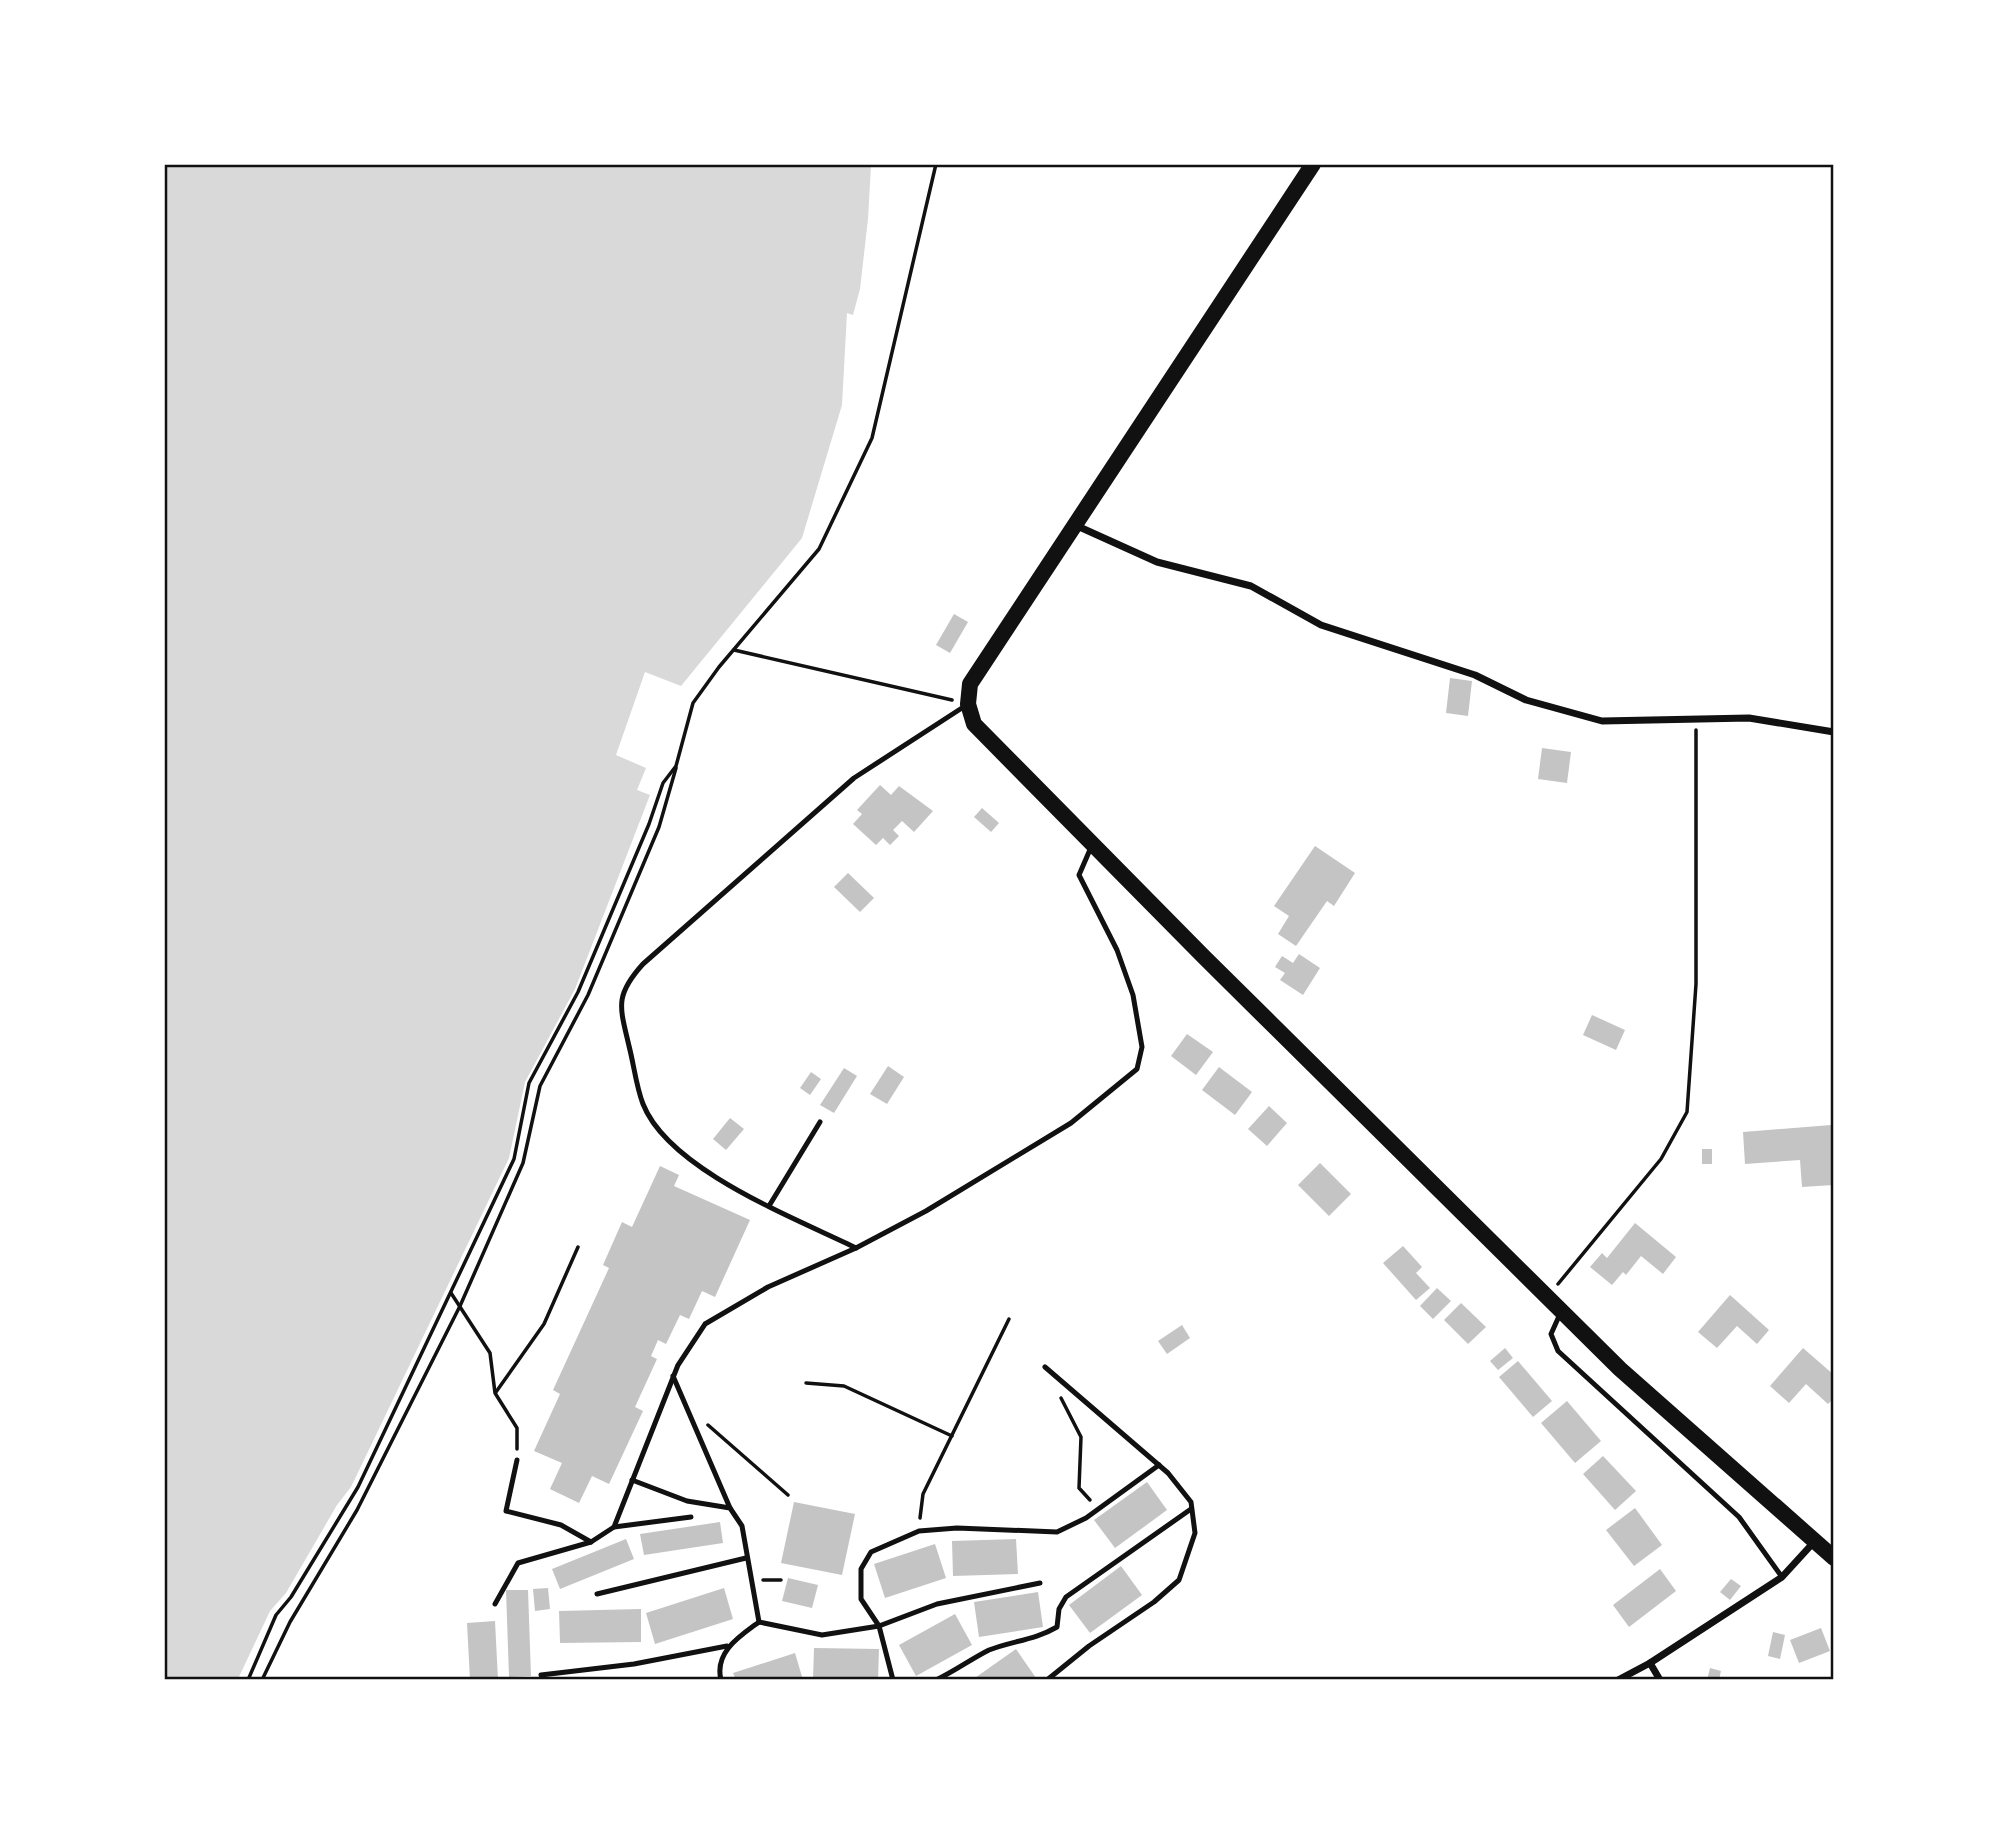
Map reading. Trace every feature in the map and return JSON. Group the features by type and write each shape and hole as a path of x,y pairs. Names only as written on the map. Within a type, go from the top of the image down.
{"main road":[{"path":"1313,164 970,684 968,704 974,724 1620,1369 1833,1558"}],"street":[{"path":"1075,525 1157,562 1251,586 1321,625 1475,675 1526,700 1602,721 1749,718 1833,732"},
{"path":"1618,1679 1650,1663 1782,1577 1815,1541"},
{"path":"1650,1663 1660,1679"}],"lane":[{"path":"856,1248 736,1190 663,1137 643,1104 619,1001 627,982 643,964 854,778 968,704"},
{"path":"614,1527 673,1376 705,1324 768,1287 856,1248 926,1211 1062,1129 1137,1069 1142,1046 1133,995 1117,950 1079,875 1092,844"},
{"path":"769,1206 820,1122"},
{"path":"1562,1310 1551,1334 1558,1351 1739,1517 1782,1577"},
{"path":"1045,1367 1159,1465 1191,1502 1195,1533 1179,1580 1154,1602 1089,1646 1047,1679"},
{"path":"673,1376 730,1507 742,1526 759,1622"},
{"path":"517,1460 506,1511 561,1525 592,1542"},
{"path":"893,1679 879,1626 861,1599 861,1569 871,1552 919,1531 957,1528 1057,1532 1098,1509 1159,1465"},
{"path":"632,1480 687,1501 730,1507"},
{"path":"936,1679 961,1669 987,1651 1040,1637 1057,1628 1059,1609 1066,1597 1191,1509"},
{"path":"495,1604 518,1563 592,1542 614,1527 691,1517"},
{"path":"597,1594 746,1558"},
{"path":"541,1675 635,1664 727,1646 759,1622 822,1635 879,1626 937,1604 1040,1583"},
{"path":"721,1679 719,1671 727,1646"}],"path":[{"path":"262,1679 290,1622 357,1510 460,1306 523,1163 540,1086 588,995 659,827 693,704 734,649 818,549 872,438 936,164"},
{"path":"734,649 968,704"},
{"path":"1548,1296 1661,1159 1687,1112 1696,984 1696,721"},
{"path":"248,1679 276,1615 291,1597 358,1487 452,1293 514,1159 529,1083 579,992 663,783 676,766"},
{"path":"495,1393 544,1324 578,1247"},
{"path":"452,1293 490,1353 495,1393 517,1428 517,1460"},
{"path":"919,1531 923,1494 1009,1319"},
{"path":"1045,1367 1081,1437 1079,1488 1098,1509"},
{"path":"806,1383 844,1386 952,1436"},
{"path":"401,1400 411,1404"},
{"path":"687,1406 788,1495"}],"shaded area":[{"path":"165,164 871,165 860,289 853,315 847,313 842,405 802,538 681,686 645,672 616,755 646,768 637,790 650,795 575,989 525,1082 509,1158 351,1487 337,1505 286,1593 270,1611 238,1679 164,1679"}],"building":[{"path":"954,614 968,622 950,653 936,645"},
{"path":"1450,678 1472,681 1468,716 1446,713"},
{"path":"1542,748 1571,752 1567,783 1538,779"},
{"path":"880,785 891,795 899,786 933,811 914,832 902,821 893,830 899,836 890,845 883,838 876,845 853,824 862,814 857,810"},
{"path":"982,808 999,823 991,832 974,817"},
{"path":"1315,846 1355,873 1334,906 1327,901 1296,946 1278,934 1289,916 1274,906"},
{"path":"848,873 874,898 860,912 834,887"},
{"path":"1299,954 1320,968 1303,995 1280,980 1285,973 1275,967 1282,956 1293,963"},
{"path":"1592,1015 1625,1030 1616,1050 1583,1035"},
{"path":"1187,1034 1213,1052 1196,1075 1171,1056"},
{"path":"888,1066 904,1077 887,1104 870,1094"},
{"path":"1219,1067 1252,1092 1235,1115 1202,1090"},
{"path":"844,1068 857,1076 834,1113 820,1105"},
{"path":"811,1072 821,1079 810,1095 800,1088"},
{"path":"1269,1106 1287,1123 1267,1146 1248,1129"},
{"path":"730,1118 744,1129 726,1150 713,1139"},
{"path":"1831,1125 1833,1185 1802,1187 1800,1160 1745,1164 1743,1132"},
{"path":"1702,1149 1712,1149 1712,1164 1702,1164"},
{"path":"1320,1163 1351,1194 1329,1216 1298,1185"},
{"path":"660,1166 679,1175 674,1186 750,1220 715,1297 702,1291 689,1319 680,1315 666,1344 658,1340 651,1356 657,1359 635,1407 643,1411 609,1484 592,1476 579,1503 550,1489 562,1463 534,1451 560,1394 553,1390 609,1268 603,1265 622,1222 632,1227"},
{"path":"1635,1223 1676,1257 1663,1274 1641,1256 1626,1275 1623,1272 1612,1285 1590,1267 1602,1253 1607,1258"},
{"path":"1403,1246 1422,1267 1416,1273 1430,1288 1416,1300 1383,1263"},
{"path":"1437,1288 1451,1301 1433,1319 1420,1306"},
{"path":"1730,1295 1769,1330 1757,1344 1737,1326 1717,1348 1698,1332"},
{"path":"1461,1303 1486,1327 1468,1344 1444,1320"},
{"path":"1182,1325 1190,1338 1167,1354 1158,1341"},
{"path":"1505,1348 1513,1358 1498,1370 1490,1361"},
{"path":"1803,1348 1834,1375 1834,1398 1828,1404 1806,1384 1789,1403 1770,1386"},
{"path":"1518,1361 1552,1401 1533,1417 1499,1377"},
{"path":"1567,1401 1601,1441 1575,1463 1541,1423"},
{"path":"1603,1456 1636,1491 1615,1510 1583,1474"},
{"path":"1147,1482 1167,1510 1115,1548 1094,1520"},
{"path":"794,1502 855,1514 842,1575 781,1563"},
{"path":"1635,1508 1662,1545 1634,1566 1606,1530"},
{"path":"720,1522 723,1543 644,1555 640,1534"},
{"path":"626,1539 634,1559 560,1589 552,1569"},
{"path":"1016,1539 1018,1574 953,1576 952,1541"},
{"path":"935,1544 946,1578 885,1598 874,1564"},
{"path":"1121,1566 1142,1595 1090,1633 1069,1605"},
{"path":"1660,1569 1676,1591 1629,1627 1613,1605"},
{"path":"788,1578 818,1585 812,1608 782,1601"},
{"path":"1731,1579 1741,1586 1730,1600 1720,1592"},
{"path":"548,1588 550,1609 535,1611 533,1589"},
{"path":"724,1588 733,1619 655,1644 646,1613"},
{"path":"506,1590 528,1590 531,1676 509,1677"},
{"path":"1038,1592 1043,1627 979,1637 974,1602"},
{"path":"641,1609 641,1642 560,1643 559,1611"},
{"path":"955,1614 972,1645 916,1676 899,1645"},
{"path":"495,1621 498,1680 470,1680 467,1623"},
{"path":"1821,1628 1830,1651 1799,1663 1790,1640"},
{"path":"1773,1632 1785,1635 1780,1659 1768,1656"},
{"path":"814,1648 879,1649 878,1680 813,1680"},
{"path":"1016,1649 1036,1678 972,1680"},
{"path":"795,1653 803,1680 736,1680 733,1673"},
{"path":"1710,1668 1721,1671 1719,1680 1707,1680"}]}
